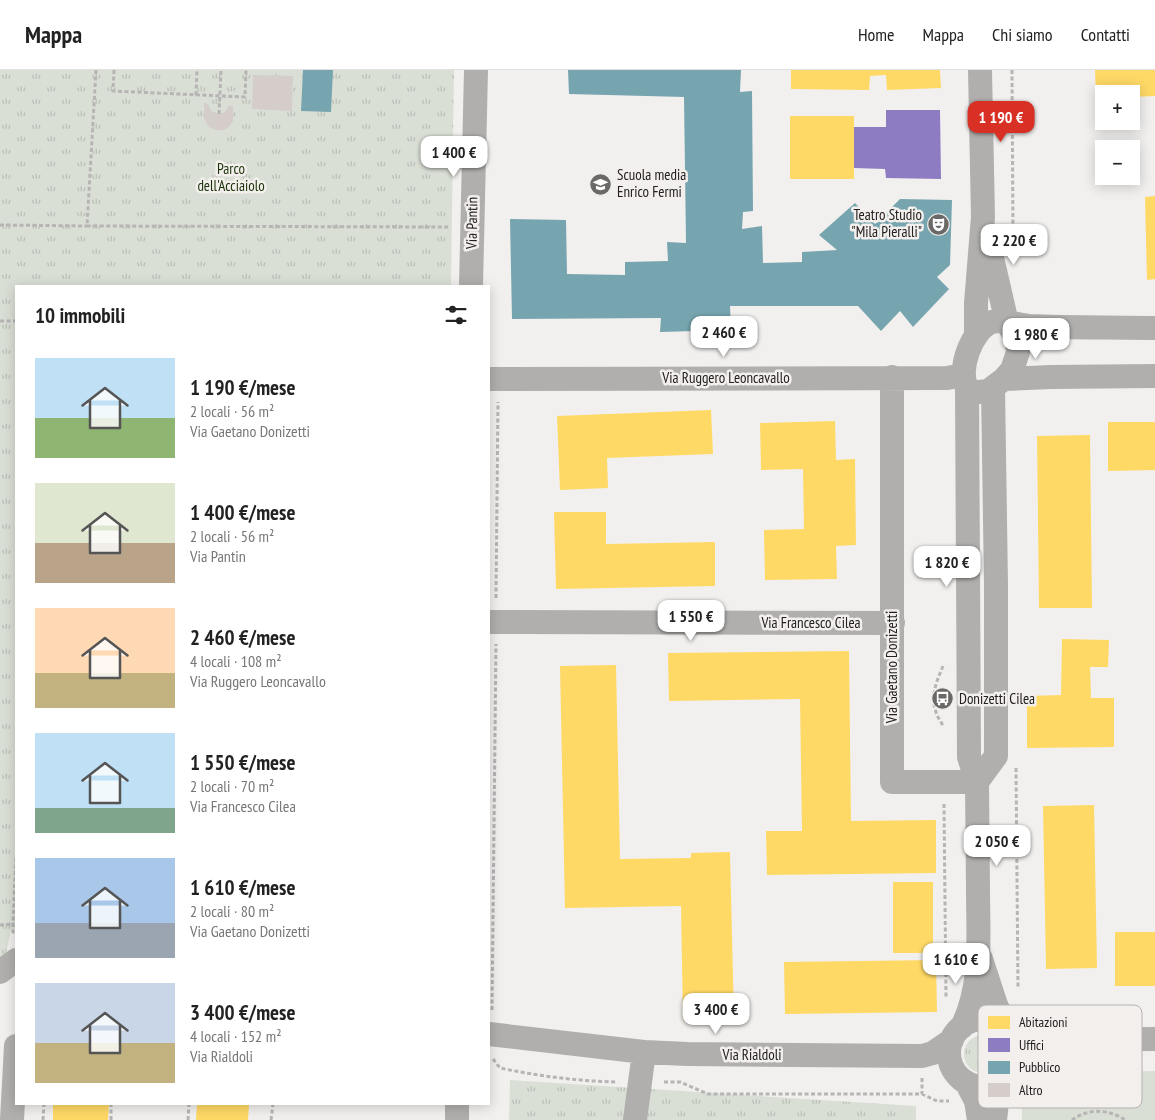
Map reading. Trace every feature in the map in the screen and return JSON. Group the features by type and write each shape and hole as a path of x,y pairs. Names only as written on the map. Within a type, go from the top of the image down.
{"street":[{"name":"Via Pantin","path":"471,285 476,70"},
{"path":"976,335 976,303 982,217 980,70"},
{"path":"965,381 973,392 981,392 999,383 1012,370 1018,352 1016,337 1007,323 982,217"},
{"path":"979,1120 976,1102 966,1082 952,1066 949,1053 957,1033 967,1016 974,995 978,952 977,782 969,757 966,358 976,335 984,326 993,322 1000,321 1050,327 1155,328"},
{"path":"999,383 1051,377 1155,376"},
{"name":"Via Ruggero Leoncavallo","path":"494,380 892,377 947,378 965,381"},
{"name":"Via Gaetano Donizetti","path":"892,377 892,782 977,782"},
{"path":"977,782 996,756 999,383"},
{"name":"Via Francesco Cilea","path":"492,622 893,623"},
{"path":"978,952 996,1005"},
{"path":"0,972 15,961"},
{"name":"Via Rialdoli","path":"490,1034 644,1052 922,1056 933,1053 971,1021 978,1020"},
{"name":"Via Rialdoli","path":"1142,1039 1155,1039"},
{"path":"635,1120 644,1052"},
{"path":"12,1120 15,1064"},
{"path":"966,1082 978,1086"},
{"path":"457,1105 457,1120"}],"path":[{"path":"87,226 96,70"},
{"path":"114,70 113,91 245,97 246,70"},
{"path":"196,95 197,70"},
{"path":"219,114 221,70"},
{"path":"1012,70 1013,245"},
{"path":"0,226 472,227"},
{"path":"0,321 15,321"},
{"path":"494,380 490,1034 492,1056 500,1068 586,1080 620,1082"},
{"path":"944,658 943,667 935,683 934,704 936,713 945,729"},
{"path":"1016,765 1018,994"},
{"path":"944,783 946,1002"},
{"path":"15,880 13,924 13,932 15,932"},
{"path":"0,925 13,924"},
{"path":"922,1074 922,1094"},
{"path":"657,1082 680,1082 708,1094 922,1094 944,1102"},
{"path":"43,1120 44,1105"},
{"path":"111,1105 111,1120"},
{"path":"188,1120 189,1105"},
{"path":"271,1120 273,1105"},
{"path":"1092,1108 1092,1112"},
{"path":"1072,1120 1092,1112 1102,1111 1117,1114 1125,1120"}],"green space":[{"name":"Parco dell'Acciaiolo","path":"0,70 454,70 451,285 15,285 15,929 11,930 6,954 0,959"},
{"path":"978,1036 978,1072 969,1068 964,1054 969,1040"},
{"path":"1142,1071 1155,1071 1155,1120 1022,1120 1022,1108 1142,1108"},
{"path":"510,1080 916,1106 916,1120 509,1120"}],"building: Abitazioni":[{"path":"791,70 940,70 941,88 887,90 886,75 870,76 869,90 791,89"},
{"path":"1095,70 1155,70 1155,96 1140,97 1140,85 1096,85"},
{"path":"790,116 854,116 854,179 790,179"},
{"path":"1155,196 1155,279 1147,280 1145,197"},
{"path":"711,410 713,454 607,458 608,488 560,490 557,416"},
{"path":"835,421 836,460 855,459 856,545 836,546 837,579 765,580 764,530 804,529 803,469 761,470 760,423"},
{"path":"1108,422 1155,422 1155,470 1108,471"},
{"path":"1090,435 1092,608 1039,608 1037,436"},
{"path":"554,512 606,512 606,544 715,542 715,586 556,589"},
{"path":"1062,639 1109,640 1108,667 1090,667 1091,698 1114,698 1114,747 1027,748 1027,696 1061,695"},
{"path":"849,651 851,821 936,820 936,873 767,875 766,831 802,831 800,699 669,701 668,653"},
{"path":"616,665 620,859 691,858 691,853 730,852 734,1019 683,1020 681,906 565,908 560,666"},
{"path":"1094,805 1097,968 1046,969 1043,806"},
{"path":"893,882 933,882 933,953 893,953"},
{"path":"1115,932 1155,932 1155,986 1115,986"},
{"path":"936,960 937,1012 785,1014 784,962"},
{"path":"53,1105 109,1105 108,1120 53,1120"},
{"path":"197,1105 249,1105 248,1120 196,1120"}],"building: Uffici":[{"path":"886,110 940,110 941,179 886,178 885,169 854,168 854,127 886,127"}],"building: Pubblico":[{"path":"303,70 333,70 331,112 301,111"},
{"path":"568,70 741,70 740,92 752,91 753,211 743,212 742,229 762,226 763,263 802,262 802,252 837,250 819,235 855,203 875,224 900,199 952,200 950,265 937,277 949,289 913,327 900,311 881,331 858,306 730,306 731,330 660,332 661,318 512,319 510,219 566,220 567,274 625,275 625,262 668,261 667,242 686,243 684,97 569,94"}],"building: Altro":[{"path":"253,75 293,76 292,111 252,109"},
{"path":"204,103 208,104 211,111 219,114 225,112 229,106 233,106 233,121 229,127 224,130 216,130 209,127 204,118"}],"place":[{"name":"Scuola media Enrico Fermi","path":"601,184"},
{"name":"Teatro Studio \"Mila Pieralli\"","path":"938,224"},
{"name":"Donizetti Cilea","path":"943,699"}]}
